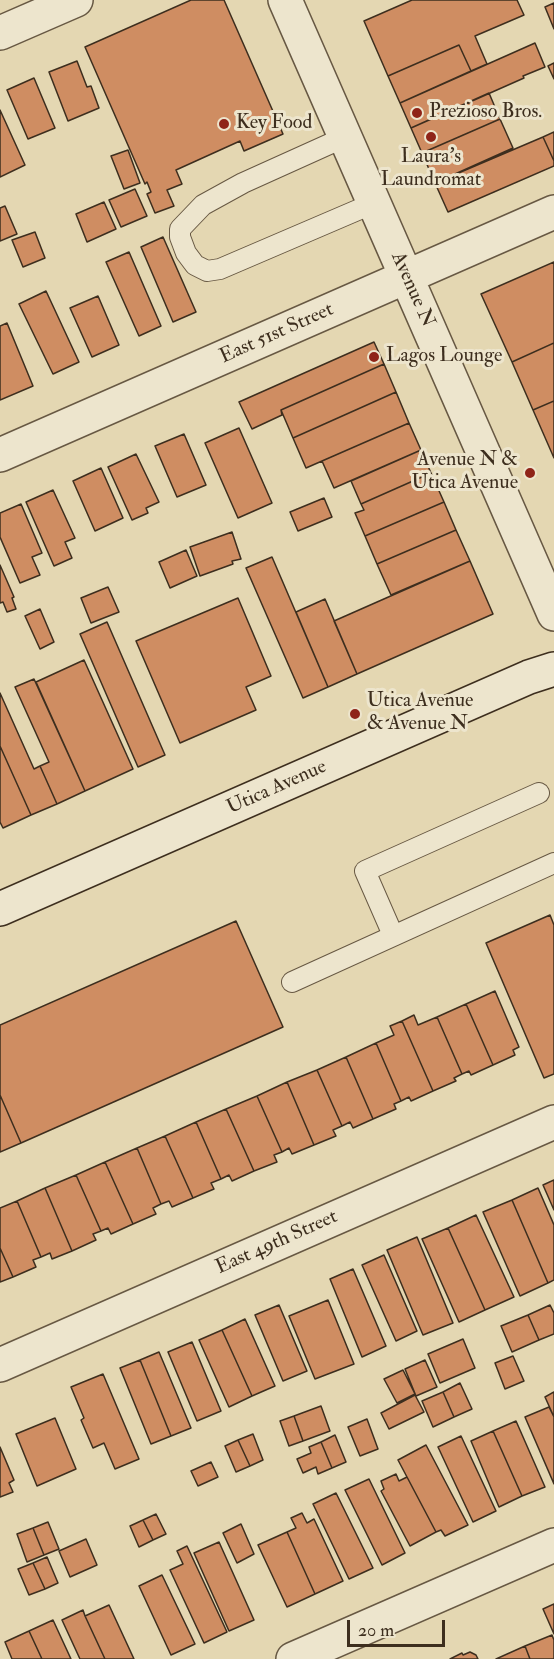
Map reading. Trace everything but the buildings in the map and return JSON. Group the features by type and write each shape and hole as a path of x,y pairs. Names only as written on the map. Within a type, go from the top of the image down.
{"street":[{"path":"0,33 75,0"},
{"name":"Avenue N","path":"285,0 554,614"},
{"name":"East 51st Street","path":"0,455 554,212"},
{"name":"Utica Avenue","path":"0,909 529,677 554,669"},
{"name":"East 49th Street","path":"0,1365 554,1122"},
{"path":"293,1659 554,1545"}],"lane":[{"path":"345,137 243,183 203,205 180,229 180,237 186,253 195,265 207,271 220,269 374,203"},
{"path":"393,935 365,871 539,793"},
{"path":"292,982 554,863"}],"place":[{"name":"Prezioso Bros.","path":"417,113"},
{"name":"Key Food","path":"224,124"},
{"name":"Laura's Laundromat","path":"431,137"},
{"name":"Lagos Lounge","path":"374,357"},
{"name":"Avenue N & Utica Avenue","path":"530,473"},
{"name":"Utica Avenue & Avenue N","path":"355,714"}]}
